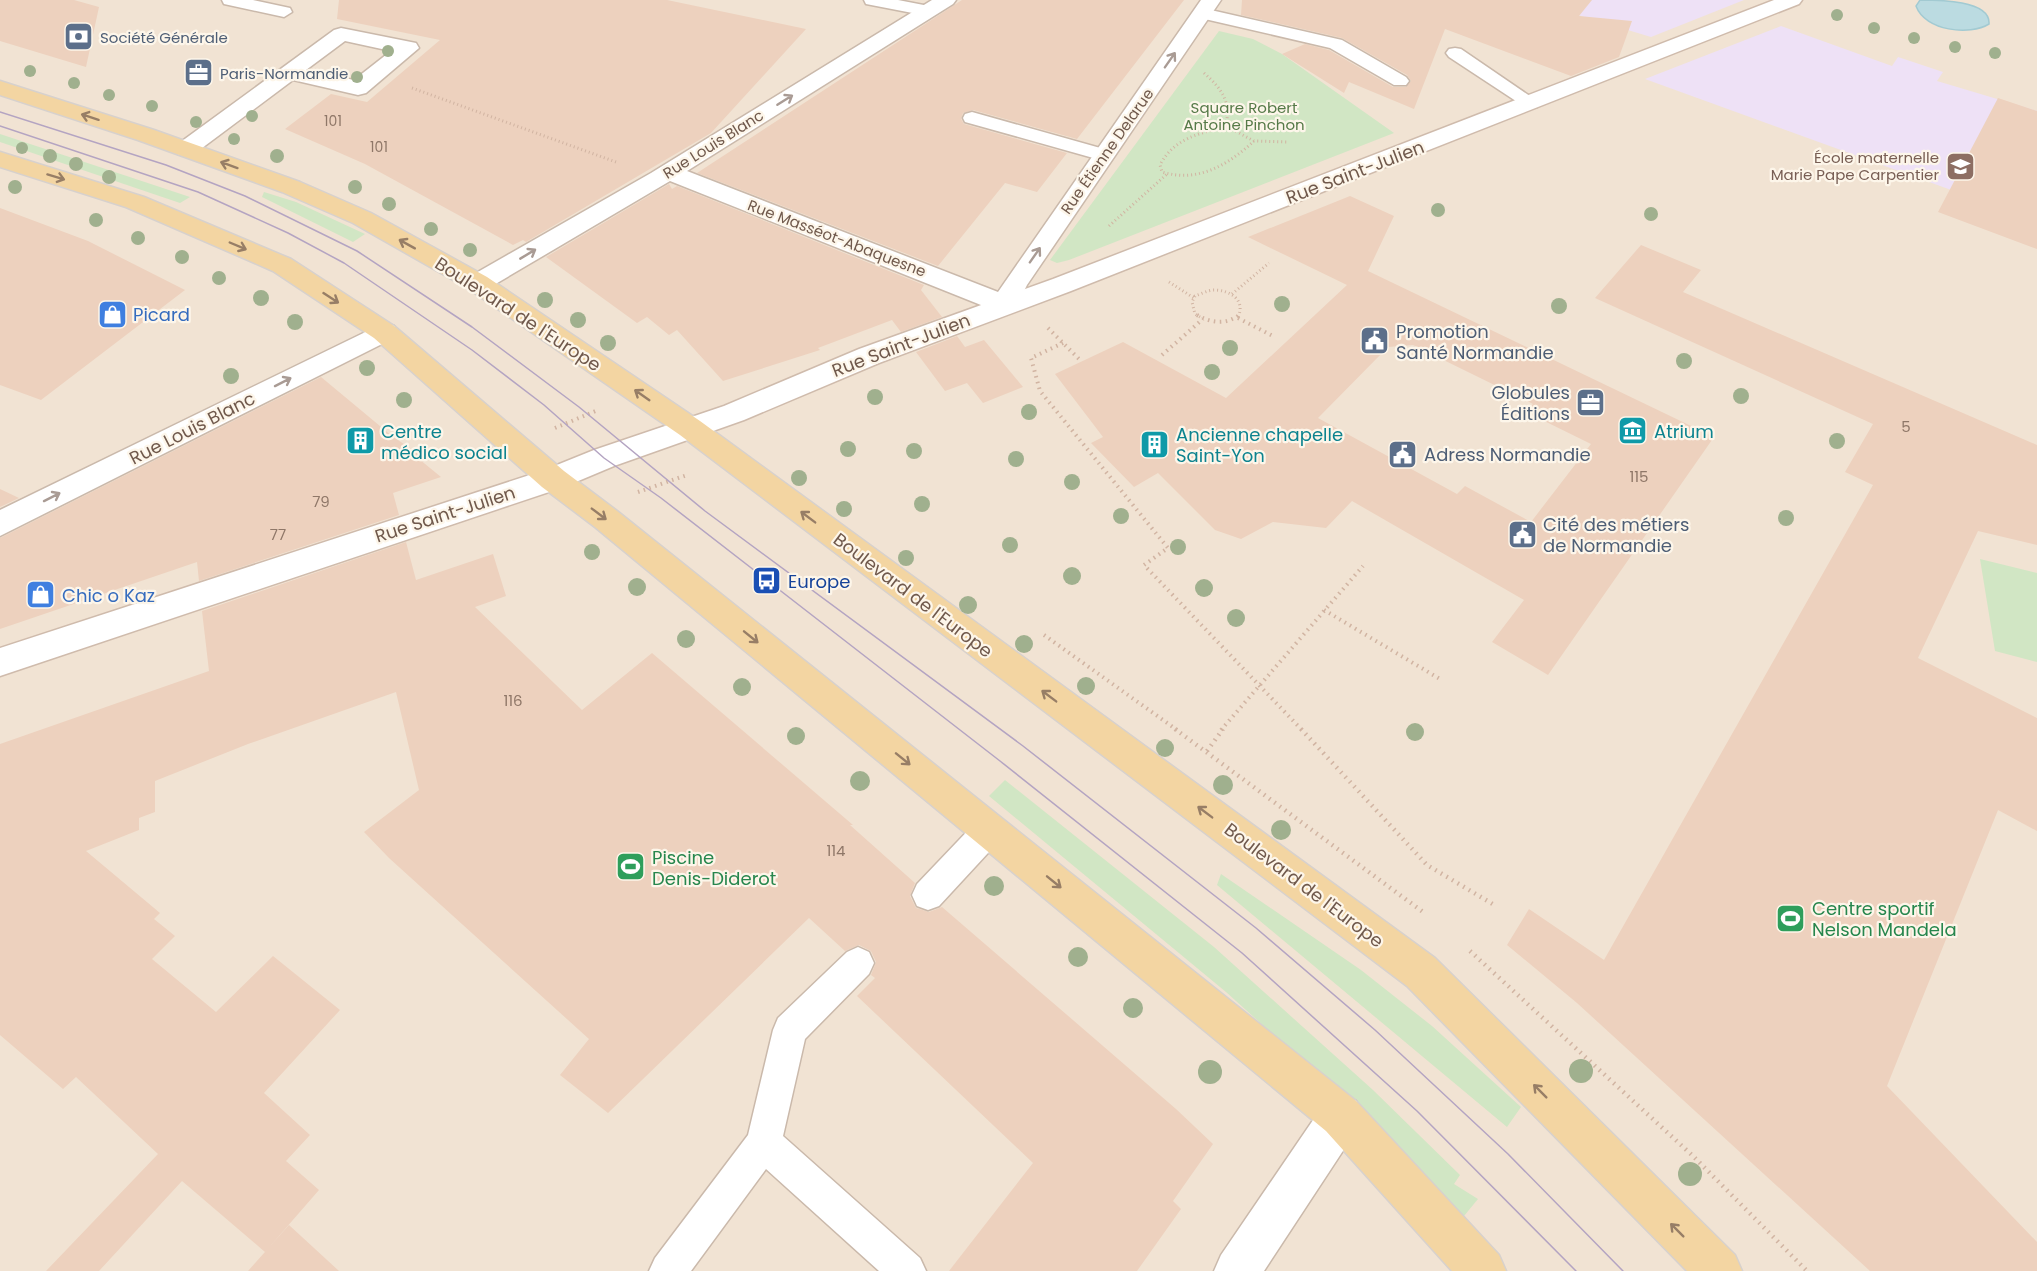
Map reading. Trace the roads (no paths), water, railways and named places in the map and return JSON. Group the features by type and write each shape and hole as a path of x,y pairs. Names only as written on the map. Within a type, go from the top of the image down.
{"main road":[{"name":"Boulevard de l'Europe","path":"0,88 186,149 291,187 362,218 477,283 690,428 1421,972 1719,1271"},
{"path":"0,159 135,202 282,266 384,332 553,478 1341,1116 1484,1271"}],"street":[{"name":"Rue Saint-Julien","path":"0,662 553,478 734,413 869,356 1531,103 1792,0"},
{"name":"Rue Louis Blanc","path":"477,283 664,175 937,6"},
{"name":"Rue Étienne Delarue","path":"1005,305 1015,284 1203,12"},
{"path":"186,149 341,34 408,48 358,88 289,73"},
{"name":"Rue Masséot-Abaquesne","path":"664,175 1005,305"},
{"name":"Rue Louis Blanc","path":"0,524 384,332"},
{"path":"1237,1271 1341,1116"}],"lane":[{"path":"230,0 284,12"},
{"path":"872,0 937,6"},
{"path":"1203,12 1287,46"},
{"path":"1203,12 1336,44 1400,81"},
{"path":"1455,53 1531,103"},
{"path":"972,118 1104,155"},
{"path":"928,895 989,830"},
{"path":"668,1271 764,1143 790,1030 858,963"},
{"path":"764,1143 907,1271"}],"water":[{"path":"1920,0 1950,1 1973,6 1982,10 1989,24 1971,30 1938,26 1921,14 1916,6"}],"tram line":[{"path":"0,112 166,165 245,196 357,251 472,327 579,407 705,511 1023,746 1256,928 1375,1030 1508,1154 1623,1271"},
{"path":"0,126 198,192 288,233 344,263 472,350 544,405 604,458 661,498 1000,761 1242,953 1417,1111 1576,1271"}],"place":[{"name":"Société Générale","path":"79,37"},
{"name":"Paris-Normandie","path":"199,73"},
{"name":"École maternelle Marie Pape Carpentier","path":"1960,166"},
{"name":"Picard","path":"112,314"},
{"name":"Promotion Santé Normandie","path":"1375,341"},
{"name":"Globules Éditions","path":"1591,402"},
{"name":"Atrium","path":"1633,431"},
{"name":"Centre médico social","path":"360,441"},
{"name":"Ancienne chapelle Saint-Yon","path":"1155,444"},
{"name":"Adress Normandie","path":"1403,454"},
{"name":"Cité des métiers de Normandie","path":"1522,534"},
{"name":"Europe","path":"767,581"},
{"name":"Chic o Kaz","path":"41,595"},
{"name":"Piscine Denis-Diderot","path":"631,867"},
{"name":"Centre sportif Nelson Mandela","path":"1791,918"}],"park label":[{"name":"Square Robert Antoine Pinchon","path":"1244,116"}]}
